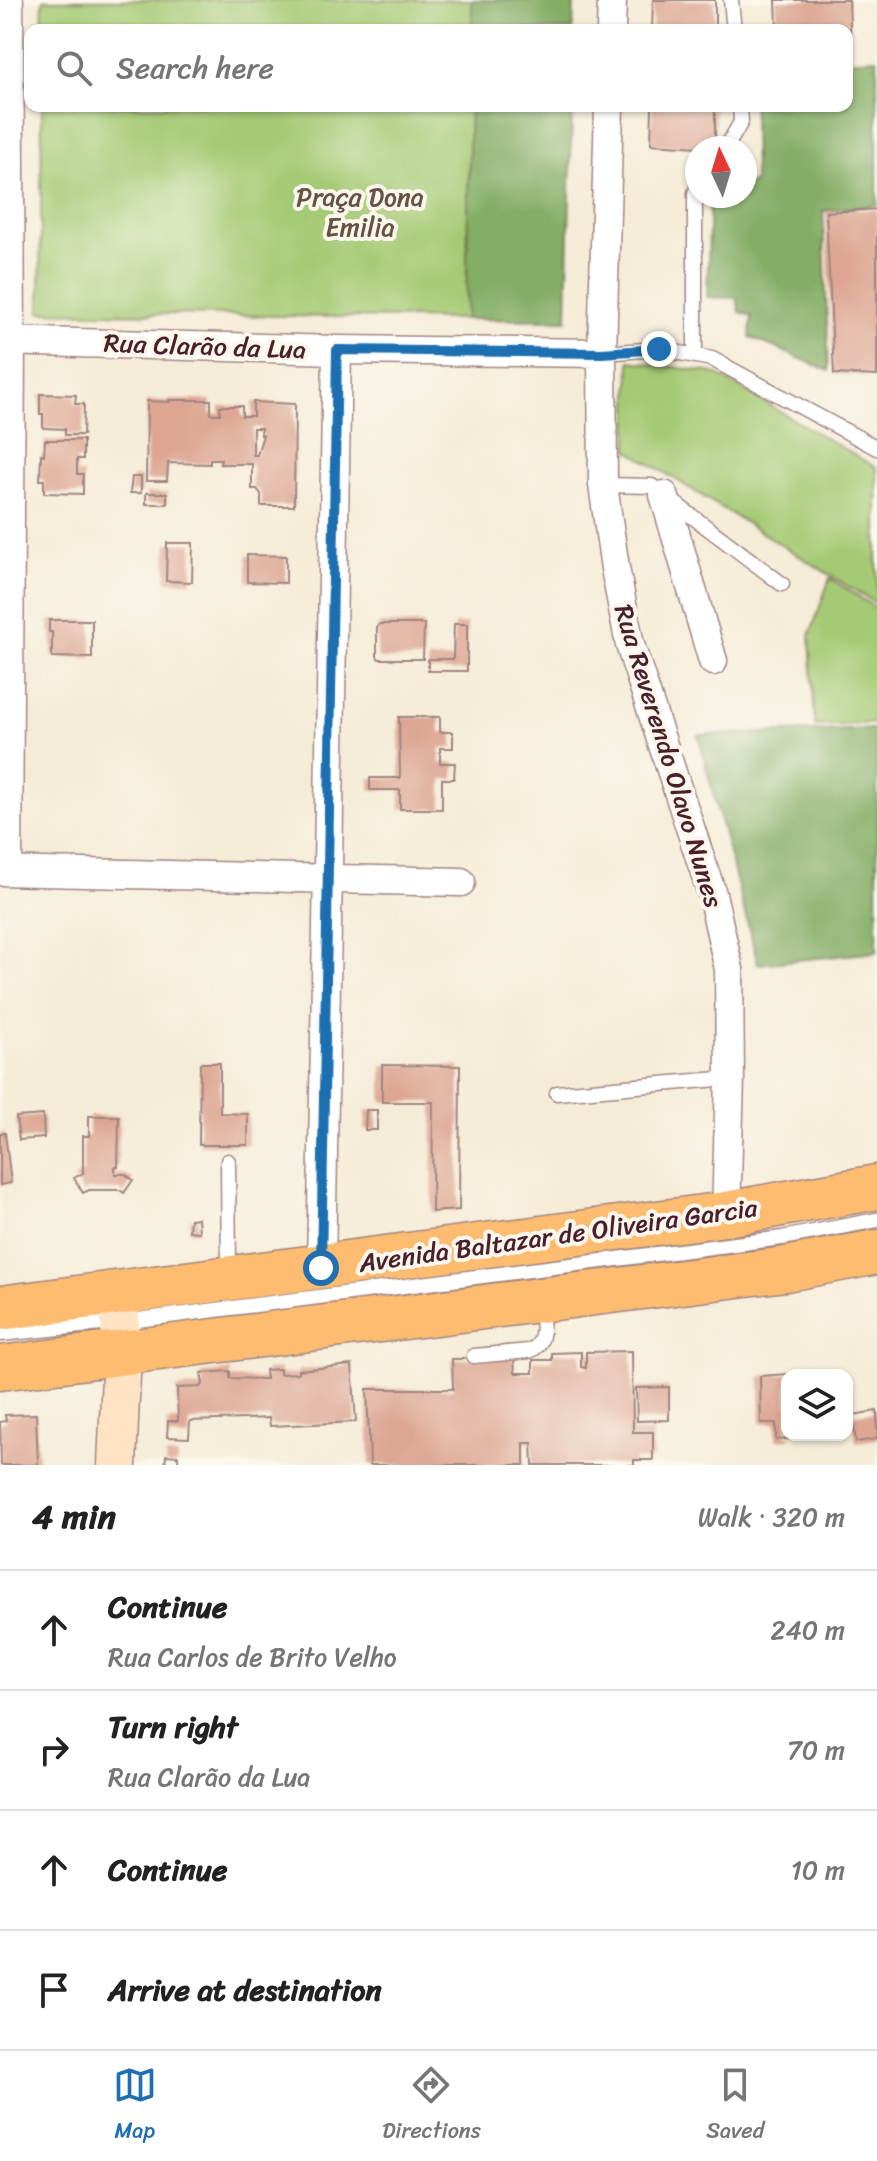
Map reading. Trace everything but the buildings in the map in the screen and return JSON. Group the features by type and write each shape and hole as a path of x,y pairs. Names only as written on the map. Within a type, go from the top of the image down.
{"main road":[{"name":"Avenida Baltazar de Oliveira Garcia","path":"0,1368 229,1280 726,1214 877,1187"},
{"name":"Avenida Baltazar de Oliveira Garcia","path":"0,1308 121,1323 541,1299 786,1269 877,1252"},
{"path":"117,1465 121,1323"}],"street":[{"path":"9,0 4,871 461,882"},
{"path":"611,24 612,0"},
{"name":"Rua Reverendo Olavo Nunes","path":"609,112 602,353 603,485 630,645 712,894 729,969 726,1214"},
{"name":"Rua Clarão da Lua","path":"6,341 602,353"},
{"path":"321,1268 337,350"},
{"path":"664,495 713,661"}],"lane":[{"path":"731,0 733,24"},
{"path":"734,136 741,122 740,112"},
{"path":"695,208 695,356"},
{"path":"602,353 659,349 712,359 877,448"},
{"path":"603,485 652,486 782,584"},
{"path":"557,1093 730,1078"},
{"path":"228,1161 229,1280"},
{"path":"782,1238 877,1205"},
{"path":"121,1323 782,1238 877,1220"},
{"path":"782,1238 877,1234"},
{"path":"474,1356 537,1348 542,1341 541,1299"},
{"path":"0,1334 121,1323 284,1302"},
{"path":"121,1323 284,1302"}],"green space":[{"path":"43,0 472,0 472,24 42,24"},
{"path":"472,0 574,0 573,24 472,24"},
{"path":"877,58 877,205 823,211 829,371 750,337 752,316 740,312 737,298 707,297 710,208 757,208 757,136 753,136 753,112 853,112 853,60"},
{"name":"Praça Dona Emilia","path":"42,112 470,112 466,319 40,312"},
{"path":"470,112 572,112 567,320 466,319"},
{"path":"630,361 714,373 877,468 877,604 628,450"},
{"path":"830,578 877,609 877,723 815,726 810,635"},
{"path":"877,729 877,952 758,964 698,735"}],"route":[{"path":"321,1268 337,350 602,353 659,349"}]}
